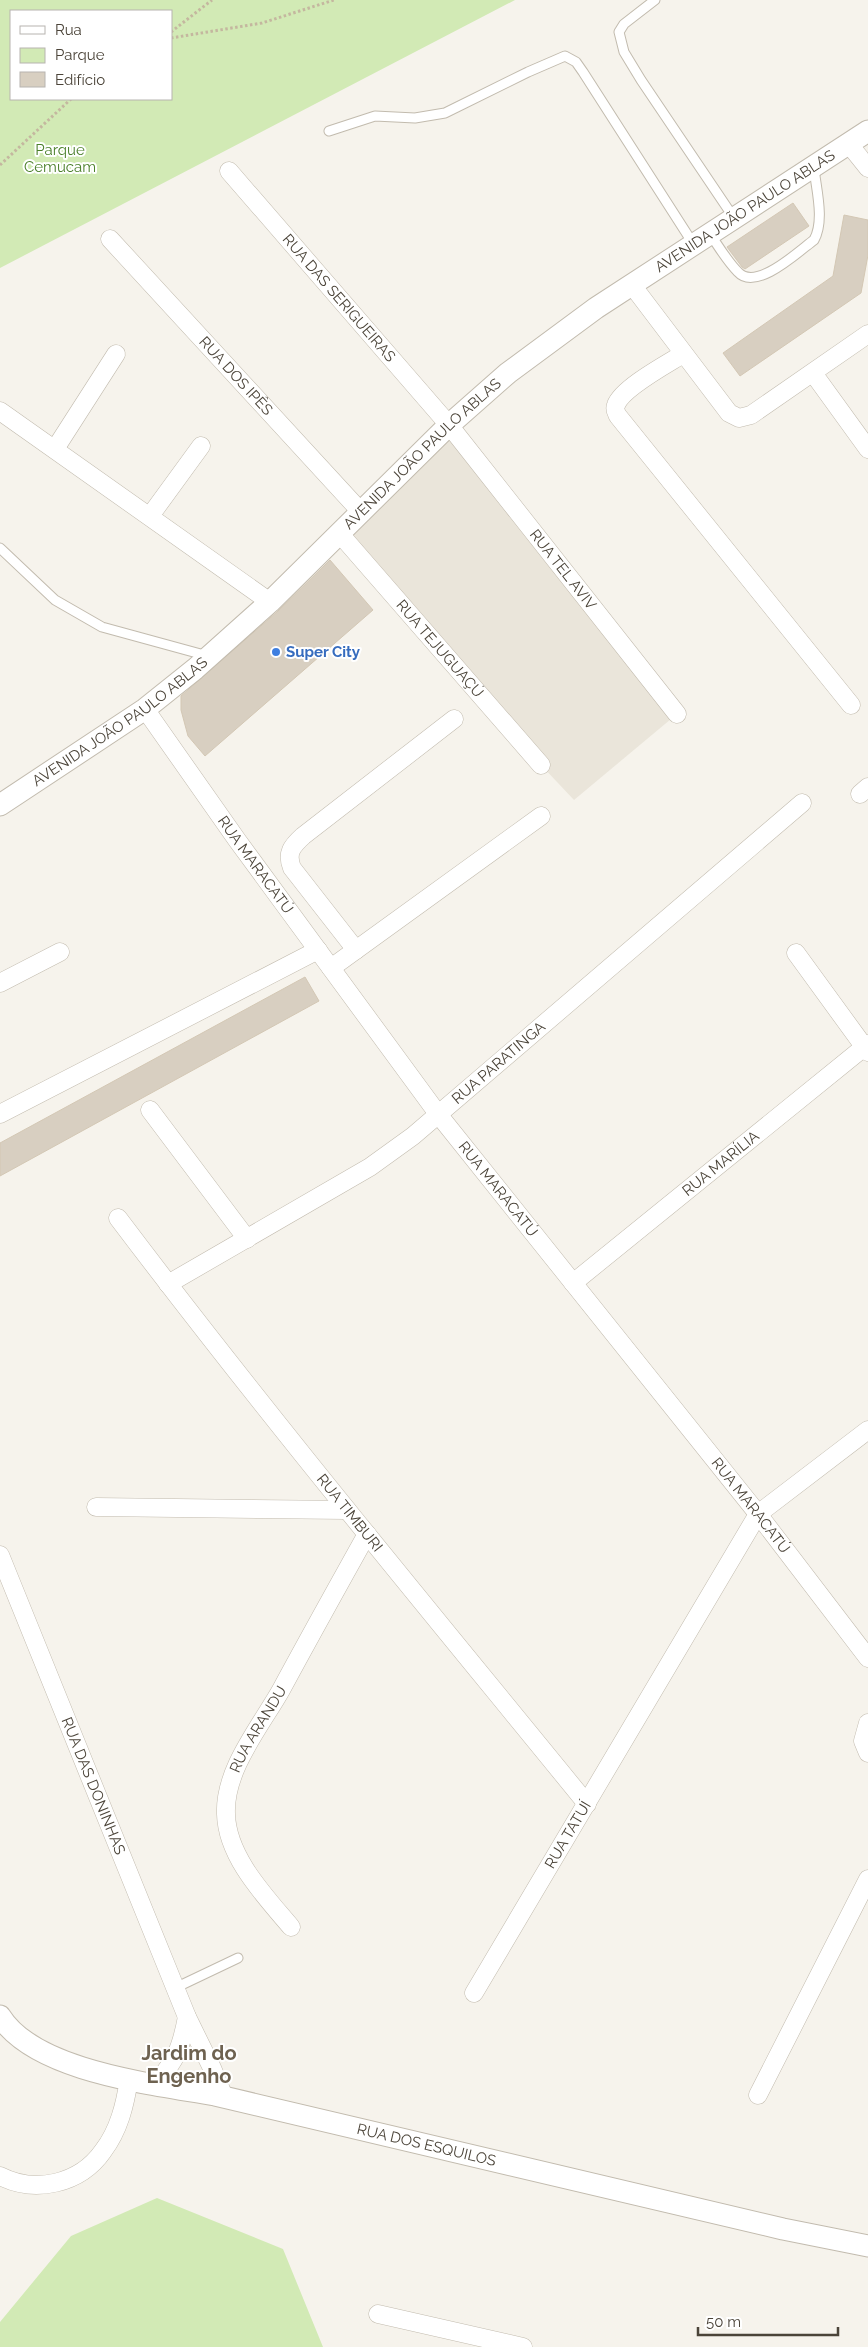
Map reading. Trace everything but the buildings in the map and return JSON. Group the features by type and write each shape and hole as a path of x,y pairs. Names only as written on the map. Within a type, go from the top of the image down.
{"street":[{"name":"AVENIDA JOÃO PAULO ABLAS","path":"0,805 145,708 208,656 270,602 449,425 508,373 563,331 868,131"},
{"path":"848,143 868,168"},
{"name":"RUA DAS SERIGUEIRAS","path":"229,171 449,425"},
{"name":"RUA DOS IPÊS","path":"110,240 362,513"},
{"path":"632,285 729,414 739,418 751,416 868,334"},
{"path":"55,450 116,354"},
{"path":"684,354 626,392 616,404 615,410 851,705"},
{"path":"812,373 868,449"},
{"path":"0,411 270,602"},
{"name":"RUA TEL AVIV","path":"449,425 677,714"},
{"path":"150,516 201,446"},
{"name":"RUA TEJUGUAÇÚ","path":"340,534 541,765"},
{"name":"RUA MARACATÚ","path":"145,708 237,840 438,1114 758,1514 868,1658"},
{"path":"356,950 292,868 288,858 290,850 303,836 454,719"},
{"name":"RUA PARATINGA","path":"168,1284 370,1167 413,1136 802,803"},
{"path":"331,968 541,816"},
{"path":"0,1114 318,950"},
{"path":"0,983 60,952"},
{"path":"796,953 867,1048"},
{"name":"RUA MARÍLIA","path":"573,1283 867,1048"},
{"path":"150,1110 247,1239"},
{"name":"RUA TIMBURI","path":"118,1218 347,1510 587,1804"},
{"path":"758,1514 868,1430"},
{"path":"96,1506 347,1510"},
{"name":"RUA TATUÍ","path":"474,1993 758,1514"},
{"name":"RUA ARANDU","path":"291,1927 248,1875 231,1839 226,1814 230,1785 248,1743 276,1699 367,1534"},
{"name":"RUA DAS DONINHAS","path":"0,1555 175,1988 224,2098"},
{"path":"868,1723 863,1741 868,1753"},
{"path":"758,2095 868,1879"},
{"name":"RUA DOS ESQUILOS","path":"0,2016 21,2038 43,2052 74,2066 224,2098 764,2225 868,2246"},
{"path":"156,2084 172,2064 181,2047 187,2017"},
{"path":"0,2176 21,2184 42,2186 58,2183 90,2166 103,2152 115,2131 124,2107 129,2079"},
{"path":"378,2314 523,2347"}],"lane":[{"path":"655,0 624,24 619,32 620,41 641,80 734,218"},
{"path":"328,131 375,116 415,118 445,113 564,56 576,62 702,240 739,274 748,278 773,271 814,240 818,233 819,222 814,166"},
{"path":"0,548 55,600 102,627 208,656"},
{"path":"175,1988 238,1958"}],"path":[{"path":"172,31 212,0"},
{"path":"172,38 262,22 334,0"},
{"path":"0,164 70,100"}],"shaded area":[{"path":"449,425 677,714 574,800 541,765 342,533"}],"green space":[{"name":"Parque Cemucam","path":"0,0 515,0 0,268"},
{"path":"157,2198 283,2249 323,2347 0,2347 0,2322 71,2236"}],"place":[{"name":"Super City","path":"276,652"}],"district":[{"name":"Jardim do Engenho","path":"189,2064"}]}
